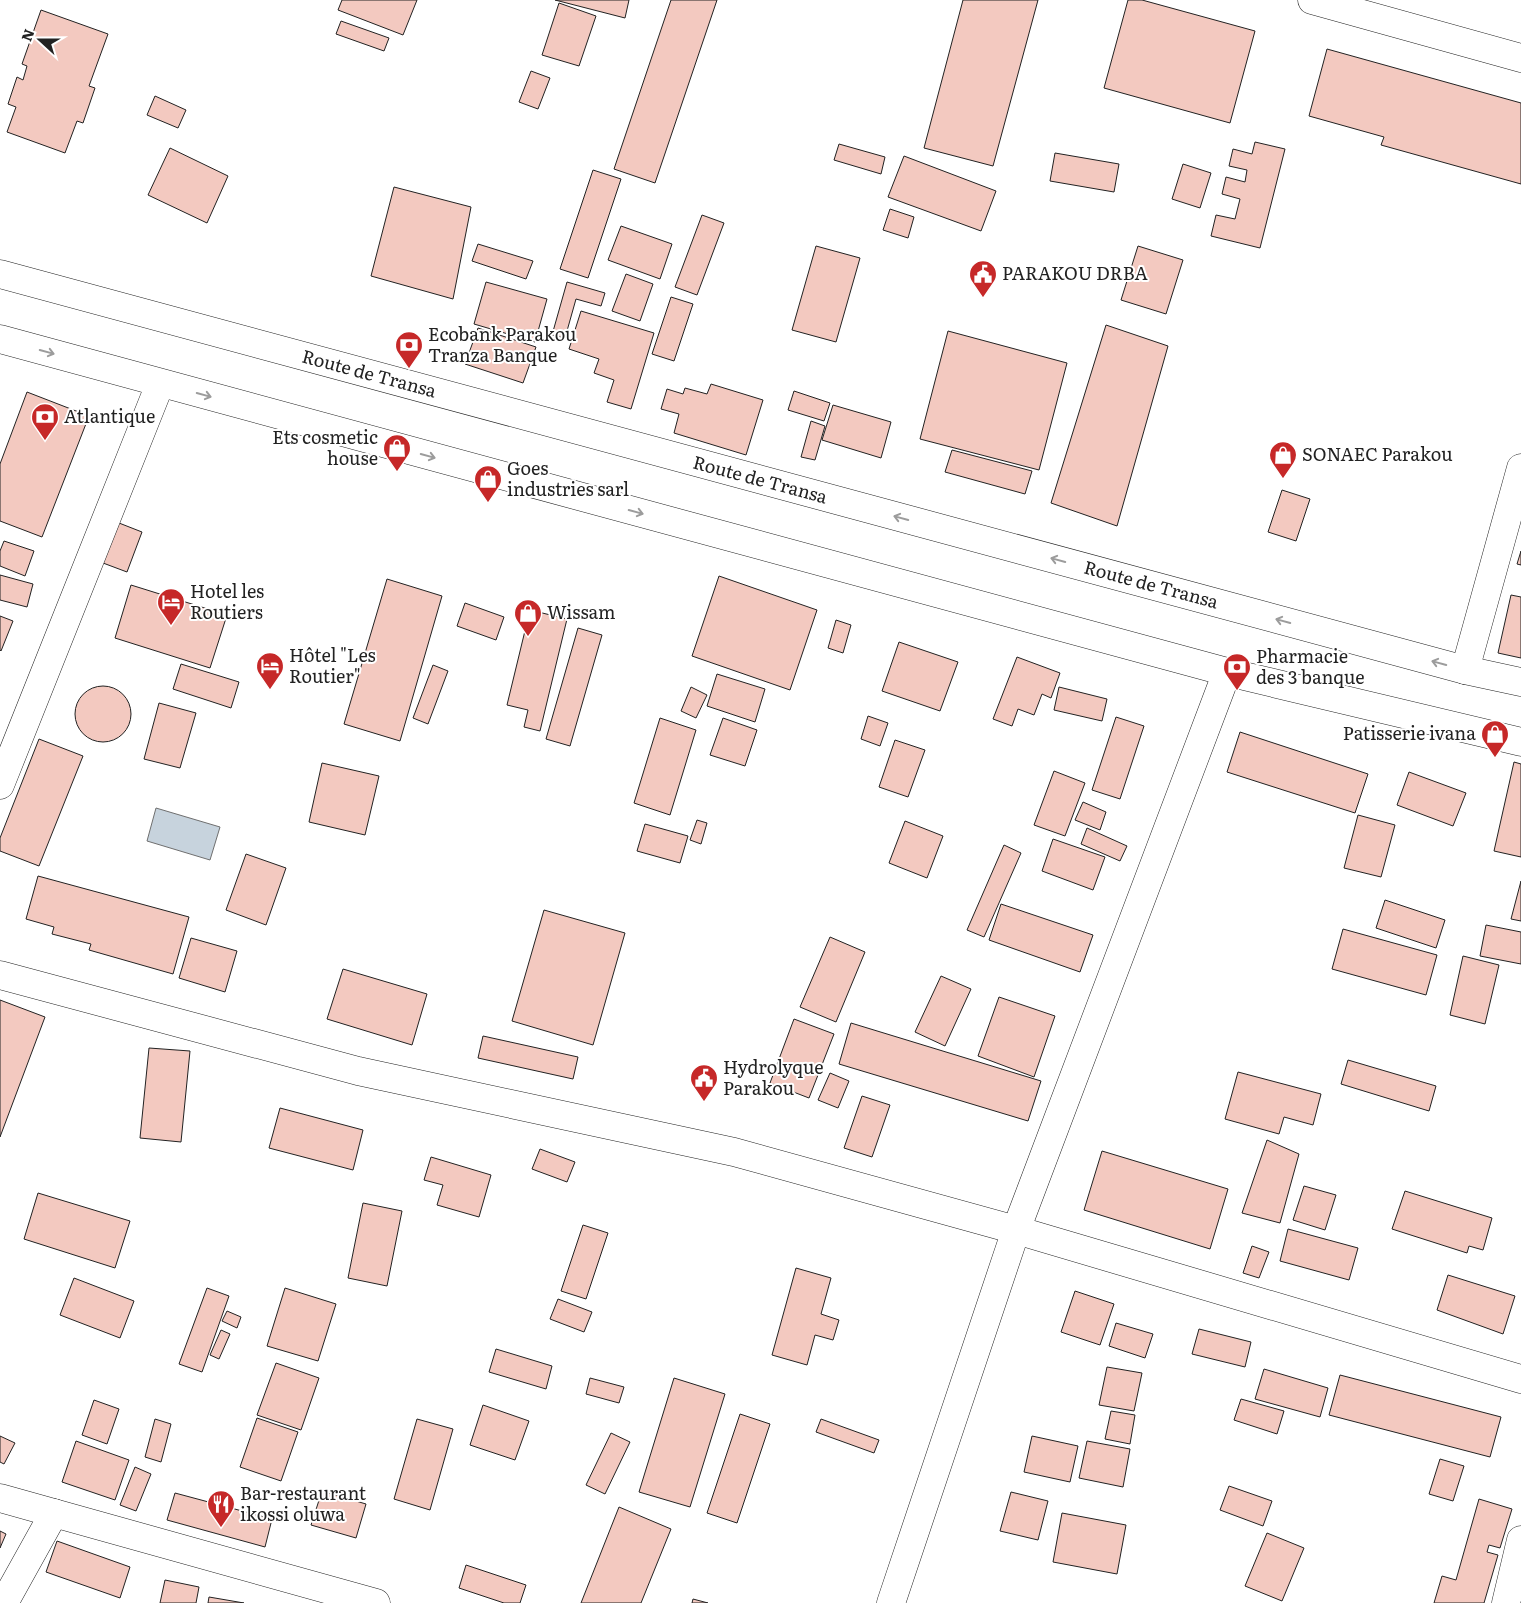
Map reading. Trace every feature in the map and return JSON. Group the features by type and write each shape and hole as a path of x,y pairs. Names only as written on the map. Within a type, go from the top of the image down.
{"street":[{"path":"1312,0 1521,58"},
{"name":"Route de Transa","path":"0,274 1465,670 1521,682"},
{"path":"0,339 160,384 1227,672 1521,742"},
{"path":"0,785 160,384"},
{"path":"1465,670 1521,468"},
{"path":"891,1603 1016,1230 1227,672"},
{"path":"0,975 358,1071 734,1152 1016,1230 1521,1379"},
{"path":"0,1498 376,1603"},
{"path":"4,1603 54,1514"},
{"path":"1506,1603 1521,1540"}],"shaded area":[{"path":"156,808 220,827 210,860 147,841"}],"building":[{"path":"342,0 417,0 403,35 338,10"},
{"path":"555,0 629,0 625,18"},
{"path":"671,0 717,0 655,183 614,169"},
{"path":"963,0 1038,0 993,166 924,148"},
{"path":"1128,0 1142,0 1255,31 1230,123 1104,88"},
{"path":"559,3 596,16 579,66 542,55"},
{"path":"41,10 108,34 89,86 95,88 83,123 77,121 65,153 7,132 16,107 8,104 17,77 23,80 27,66 22,64"},
{"path":"341,21 389,38 384,51 336,34"},
{"path":"1327,49 1521,103 1521,184 1381,145 1384,137 1309,116"},
{"path":"531,71 550,78 538,109 519,102"},
{"path":"155,96 186,110 178,128 147,115"},
{"path":"1255,142 1285,149 1260,248 1211,236 1216,215 1235,219 1240,199 1222,194 1226,177 1245,182 1247,170 1229,166 1233,149 1252,154"},
{"path":"839,144 885,157 881,174 834,160"},
{"path":"170,148 228,176 207,223 148,195"},
{"path":"1055,153 1119,164 1114,192 1050,181"},
{"path":"904,156 996,191 981,231 888,197"},
{"path":"1183,164 1211,173 1200,208 1172,199"},
{"path":"593,170 621,179 588,278 560,269"},
{"path":"394,187 471,207 453,299 371,276"},
{"path":"890,209 914,217 908,238 883,230"},
{"path":"702,215 724,223 697,295 675,287"},
{"path":"621,226 672,244 660,279 608,260"},
{"path":"478,244 533,261 526,279 472,261"},
{"path":"816,246 860,258 836,342 792,330"},
{"path":"1138,246 1183,260 1166,314 1121,300"},
{"path":"626,274 653,284 640,321 612,311"},
{"path":"486,282 547,299 535,342 474,324"},
{"path":"567,282 605,293 601,306 576,299 565,338 552,335"},
{"path":"671,297 693,304 674,361 652,354"},
{"path":"581,311 654,333 631,409 607,402 614,380 594,373 599,359 569,349"},
{"path":"1106,325 1168,346 1117,526 1051,503"},
{"path":"478,328 536,347 523,383 465,364"},
{"path":"948,331 1067,363 1039,470 920,439"},
{"path":"711,384 763,400 746,455 674,433 679,414 661,409 667,389 683,394 685,388 707,394"},
{"path":"794,391 830,403 824,421 788,410"},
{"path":"27,392 89,416 42,537 0,521 0,464"},
{"path":"833,405 891,422 881,458 822,440"},
{"path":"811,421 825,426 815,460 801,457"},
{"path":"952,450 1032,471 1025,494 945,472"},
{"path":"1282,490 1310,499 1296,541 1268,532"},
{"path":"119,523 142,532 127,572 103,563"},
{"path":"4,541 34,551 25,576 0,566 0,551"},
{"path":"1521,551 1521,565 1517,564"},
{"path":"0,575 33,584 27,607 0,600"},
{"path":"719,576 817,610 790,690 692,656"},
{"path":"387,579 442,596 400,741 344,724"},
{"name":"Hotel les Routiers","path":"131,585 227,615 210,668 115,638"},
{"path":"1511,595 1521,597 1521,658 1498,653"},
{"path":"465,603 504,617 496,640 457,626"},
{"path":"530,610 567,619 540,731 524,727 528,710 507,705"},
{"path":"0,616 13,621 1,651 0,650"},
{"path":"836,620 851,625 843,653 828,648"},
{"path":"578,628 602,635 570,746 546,739"},
{"path":"899,642 958,662 940,711 882,691"},
{"path":"1017,657 1060,673 1051,698 1042,694 1034,715 1018,709 1012,726 993,719"},
{"path":"181,664 239,682 231,708 173,689"},
{"path":"433,665 448,671 428,724 413,718"},
{"path":"717,674 765,689 755,722 707,706"},
{"path":"103,686 114,688 123,694 129,703 131,714 129,725 123,734 114,740 103,742 92,740 83,734 77,725 75,714 77,703 83,694 92,688"},
{"path":"691,687 707,695 696,718 681,711"},
{"path":"1059,687 1107,699 1102,721 1054,710"},
{"path":"159,703 196,713 180,768 144,759"},
{"path":"868,716 888,723 880,746 861,739"},
{"path":"1116,717 1144,726 1120,799 1092,790"},
{"path":"660,718 696,730 670,815 634,803"},
{"path":"723,718 757,730 745,766 710,755"},
{"path":"1240,732 1368,774 1355,813 1227,772"},
{"path":"39,739 83,756 39,866 0,851 0,838"},
{"path":"895,740 925,750 908,797 879,787"},
{"path":"1514,762 1521,764 1521,857 1494,851"},
{"path":"322,763 379,776 365,835 309,822"},
{"path":"1054,771 1085,783 1065,836 1034,825"},
{"path":"1409,772 1466,793 1453,826 1397,805"},
{"path":"1083,802 1106,812 1100,830 1075,820"},
{"path":"1358,815 1395,825 1381,877 1344,868"},
{"path":"697,820 707,823 701,844 690,840"},
{"path":"905,821 943,836 927,878 889,863"},
{"path":"645,824 688,836 680,863 637,851"},
{"path":"1087,828 1127,846 1120,861 1081,844"},
{"path":"1053,839 1105,857 1093,890 1042,871"},
{"path":"1004,845 1021,853 984,937 967,930"},
{"path":"246,854 286,868 266,925 226,910"},
{"path":"38,876 189,917 173,974 89,950 91,944 52,934 54,927 26,919"},
{"path":"1521,881 1521,921 1511,919"},
{"path":"1385,900 1445,920 1436,948 1376,928"},
{"path":"1001,904 1093,935 1080,972 989,940"},
{"path":"544,910 625,933 593,1045 512,1021"},
{"path":"1486,925 1521,932 1521,964 1480,956"},
{"path":"1343,929 1437,955 1426,995 1332,969"},
{"path":"830,937 865,952 836,1022 800,1007"},
{"path":"191,938 237,951 225,992 179,978"},
{"path":"1463,956 1499,965 1485,1024 1450,1015"},
{"path":"343,969 427,994 412,1045 327,1019"},
{"path":"941,976 971,989 945,1046 915,1032"},
{"path":"999,997 1055,1016 1034,1077 978,1056"},
{"path":"0,1000 45,1017 0,1137"},
{"path":"794,1019 834,1034 809,1098 770,1083"},
{"path":"851,1023 1041,1081 1028,1121 839,1064"},
{"path":"483,1036 578,1057 573,1079 478,1058"},
{"path":"149,1048 190,1051 181,1142 140,1138"},
{"path":"1348,1060 1436,1086 1429,1111 1341,1084"},
{"path":"1238,1072 1321,1094 1313,1125 1284,1117 1279,1134 1225,1119"},
{"path":"830,1073 849,1081 838,1108 818,1100"},
{"path":"862,1096 890,1105 872,1157 844,1148"},
{"path":"280,1108 363,1130 353,1170 269,1148"},
{"path":"1267,1140 1299,1154 1280,1223 1242,1213"},
{"path":"540,1149 575,1162 567,1182 532,1169"},
{"path":"1102,1151 1228,1189 1210,1249 1084,1210"},
{"path":"431,1157 491,1175 479,1217 437,1205 443,1185 424,1180"},
{"path":"1304,1186 1336,1195 1325,1230 1293,1220"},
{"path":"1405,1191 1492,1218 1483,1250 1469,1246 1467,1253 1392,1229"},
{"path":"38,1193 130,1221 115,1268 24,1239"},
{"path":"363,1203 402,1211 387,1286 348,1278"},
{"path":"583,1225 608,1233 586,1299 561,1291"},
{"path":"1288,1229 1358,1248 1349,1280 1280,1261"},
{"path":"1252,1246 1269,1252 1259,1278 1243,1273"},
{"path":"796,1268 831,1278 821,1314 839,1320 833,1340 815,1335 807,1365 772,1355"},
{"path":"1448,1275 1515,1296 1503,1334 1437,1310"},
{"path":"74,1278 134,1301 120,1338 60,1315"},
{"path":"207,1288 229,1296 202,1372 179,1364"},
{"path":"285,1288 336,1304 318,1361 267,1346"},
{"path":"1075,1291 1114,1304 1100,1345 1061,1332"},
{"path":"558,1299 592,1312 584,1332 550,1319"},
{"path":"227,1311 241,1317 237,1328 222,1321"},
{"path":"1116,1323 1153,1334 1145,1358 1109,1346"},
{"path":"1199,1329 1251,1342 1245,1367 1192,1354"},
{"path":"221,1330 230,1334 219,1359 210,1355"},
{"path":"496,1349 552,1366 546,1389 489,1372"},
{"path":"276,1363 319,1378 301,1430 257,1415"},
{"path":"1107,1367 1142,1373 1134,1411 1099,1405"},
{"path":"1264,1369 1328,1388 1320,1417 1255,1399"},
{"path":"1340,1375 1501,1417 1490,1457 1329,1415"},
{"path":"590,1378 624,1387 619,1403 586,1394"},
{"path":"674,1378 725,1394 690,1507 639,1492"},
{"path":"1241,1399 1284,1411 1277,1434 1234,1420"},
{"path":"94,1400 119,1409 107,1444 82,1435"},
{"path":"483,1405 529,1421 515,1460 470,1445"},
{"path":"1111,1411 1135,1415 1130,1444 1105,1439"},
{"path":"740,1414 770,1424 737,1523 707,1513"},
{"path":"257,1418 298,1432 281,1481 240,1467"},
{"path":"155,1419 171,1424 161,1462 145,1457"},
{"path":"417,1419 453,1429 430,1510 394,1499"},
{"path":"821,1419 879,1440 874,1453 816,1432"},
{"path":"611,1433 630,1442 605,1494 586,1485"},
{"path":"0,1436 15,1443 4,1464 0,1462"},
{"path":"1032,1436 1078,1446 1070,1482 1024,1472"},
{"path":"76,1441 129,1460 115,1500 62,1482"},
{"path":"1087,1441 1130,1449 1123,1487 1079,1478"},
{"path":"1440,1459 1464,1466 1453,1501 1429,1494"},
{"path":"135,1467 151,1474 136,1511 120,1505"},
{"path":"1229,1486 1272,1501 1263,1526 1220,1510"},
{"path":"322,1491 366,1504 356,1538 311,1525"},
{"path":"1011,1492 1048,1501 1038,1540 1000,1531"},
{"path":"175,1493 272,1519 265,1547 167,1520"},
{"path":"1479,1499 1512,1509 1500,1548 1489,1545 1487,1552 1498,1555 1484,1603 1434,1603 1442,1576 1456,1580"},
{"path":"619,1507 671,1529 641,1603 581,1603"},
{"path":"1062,1513 1126,1525 1117,1574 1053,1562"},
{"path":"0,1531 6,1534 0,1548"},
{"path":"1267,1533 1304,1548 1282,1601 1245,1586"},
{"path":"57,1541 130,1567 120,1598 46,1572"},
{"path":"466,1565 526,1585 520,1603 504,1603 459,1588"},
{"path":"165,1580 199,1587 196,1603 160,1603"},
{"path":"209,1597 244,1603 208,1603"},
{"path":"693,1599 708,1603 692,1603"}],"place":[{"name":"PARAKOU DRBA","path":"983,298"},
{"name":"Ecobank Parakou Tranza Banque","path":"409,369"},
{"name":"Atlantique","path":"45,441"},
{"name":"Ets cosmetic house","path":"397,472"},
{"name":"SONAEC Parakou","path":"1283,479"},
{"name":"Goes industries sarl","path":"488,503"},
{"name":"Hotel les Routiers","path":"171,626"},
{"name":"Wissam","path":"528,637"},
{"name":"Hôtel \"Les Routier\"","path":"270,690"},
{"name":"Pharmacie des 3 banque","path":"1237,691"},
{"name":"Patisserie ivana","path":"1495,758"},
{"name":"Hydrolyque Parakou","path":"704,1102"},
{"name":"Bar-restaurant ikossi oluwa","path":"221,1528"}]}
